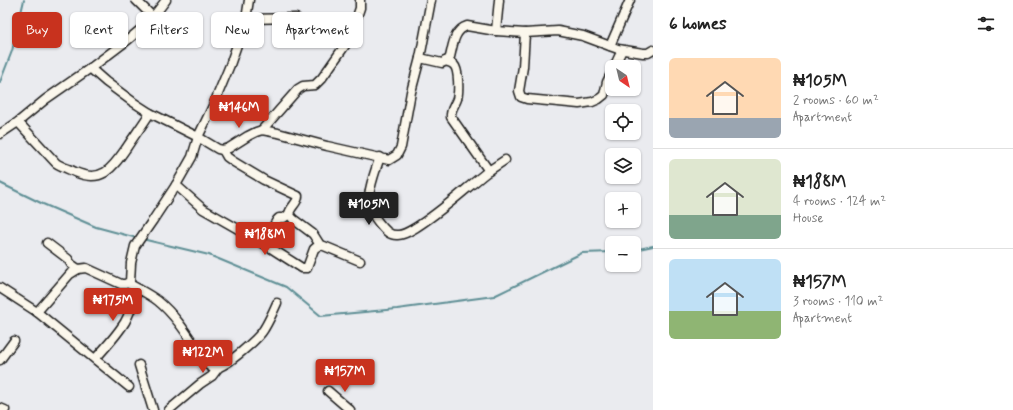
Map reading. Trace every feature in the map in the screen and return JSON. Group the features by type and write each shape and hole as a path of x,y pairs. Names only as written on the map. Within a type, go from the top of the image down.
{"street":[{"path":"136,0 148,12"},
{"path":"157,12 166,0"},
{"path":"247,12 250,0"},
{"path":"90,68 106,82 150,113 198,137 218,149 223,150 262,130 298,89 303,86 315,85 322,78 350,37 360,8 360,0"},
{"path":"262,130 389,160 397,155 401,146 431,0"},
{"path":"496,31 499,0"},
{"path":"610,46 630,0"},
{"path":"420,58 442,63 445,61 450,57 457,33 467,26 496,31 525,33 564,32 583,36 622,50 643,53 648,53 653,50"},
{"path":"525,33 523,67 519,91 521,97 527,99 579,104 592,102 599,99 604,95 605,91"},
{"path":"0,134 136,34"},
{"path":"128,283 130,282 131,263 135,246 176,185 192,158 198,137 213,106 236,48"},
{"path":"617,60 622,50"},
{"path":"445,61 453,64 458,74 457,97 451,117 489,171"},
{"path":"18,122 62,167 90,177 106,172 117,162 150,113"},
{"path":"223,150 227,157 234,162 264,180 298,196 297,201 291,208 289,214 284,218 279,218 276,220 263,243"},
{"path":"380,157 373,178 369,204 374,218 384,230 396,235 406,233 428,220 505,160"},
{"path":"176,185 204,209 263,243 302,268 308,268 314,249 320,245"},
{"path":"289,214 293,219 313,234 320,245 360,261"},
{"path":"47,243 68,259 71,264 78,269"},
{"path":"37,312 70,274 78,269 86,268 122,284 128,283 156,300 166,308 178,322 208,365 218,368"},
{"path":"0,288 37,312 129,387"},
{"path":"95,359 125,323 138,289"},
{"path":"170,410 200,384 212,376 218,368 246,348 264,330 277,303"},
{"path":"0,360 14,341"},
{"path":"139,365 153,410"},
{"path":"328,391 350,410"},
{"path":"0,408 5,410"}],"waterway":[{"path":"0,82 12,51 24,0"},
{"path":"0,183 96,227 137,238"},
{"path":"142,239 209,255 286,287 321,316 397,309 494,296 582,253 605,252"},
{"path":"641,249 653,246"}]}
